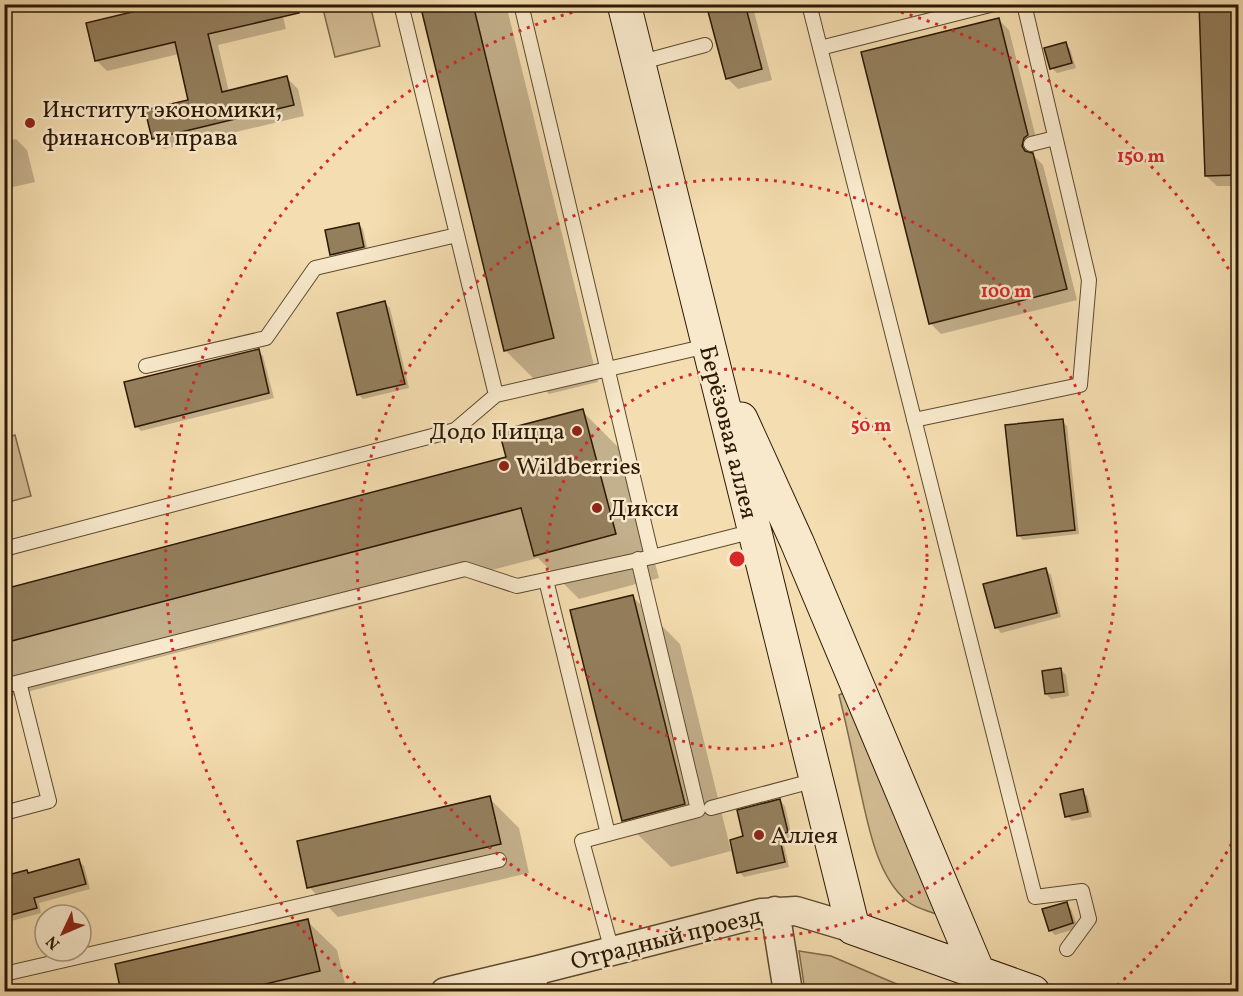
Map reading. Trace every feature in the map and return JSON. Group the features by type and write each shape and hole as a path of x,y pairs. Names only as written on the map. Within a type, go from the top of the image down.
{"main road":[{"name":"Берёзовая аллея","path":"624,4 853,928"},
{"path":"707,346 797,542 978,972"},
{"path":"853,928 1033,992"}],"street":[{"path":"775,911 788,992"},
{"name":"Отрадный проезд","path":"445,992 539,981 612,951 761,913 796,911 853,928"}],"lane":[{"path":"401,4 496,395"},
{"path":"521,4 608,369 698,810 582,841 612,951"},
{"path":"809,4 1035,897 1082,891 1089,920 1067,949"},
{"path":"820,48 994,4"},
{"path":"914,420 1080,385 1089,280 1024,4"},
{"path":"638,63 705,45"},
{"path":"1030,144 1055,138"},
{"path":"146,366 266,338 315,268 457,235"},
{"path":"4,549 455,430 496,395 707,346"},
{"path":"4,686 465,569 517,586 754,531"},
{"path":"546,580 608,834"},
{"path":"4,813 50,801 19,682"},
{"path":"711,808 816,780"},
{"path":"4,974 499,860"}],"shaded area":[{"path":"322,5 370,5 380,46 335,57"},
{"path":"15,435 31,496 5,503 5,438"},
{"path":"845,692 936,914 907,901 896,890 880,861 869,828 839,695"},
{"path":"799,951 831,956 913,991 805,991"}],"building":[{"path":"165,4 299,4 299,13 208,34 222,92 287,76 294,105 152,139 145,110 188,100 175,42 95,61 86,23"},
{"path":"420,4 473,4 554,338 504,351"},
{"path":"706,4 745,4 762,69 726,79"},
{"path":"1199,4 1239,4 1239,175 1205,176"},
{"path":"999,18 1028,135 1024,138 1022,146 1025,151 1033,153 1067,289 929,324 861,52"},
{"path":"1066,42 1072,63 1050,69 1044,48"},
{"path":"359,223 364,247 330,255 325,230"},
{"path":"385,301 405,384 357,395 337,313"},
{"path":"259,349 269,393 135,427 124,382"},
{"path":"583,409 616,534 534,556 521,508 4,643 4,589 506,457 499,431"},
{"path":"1063,419 1075,530 1017,536 1005,425"},
{"path":"1046,568 1057,613 995,628 983,584"},
{"path":"633,595 685,804 622,821 570,610"},
{"path":"1061,668 1064,692 1045,694 1042,671"},
{"path":"1083,789 1088,812 1065,817 1060,794"},
{"path":"490,796 501,844 307,888 297,841"},
{"path":"780,799 788,832 779,835 785,862 737,873 730,840 743,836 737,810"},
{"path":"79,859 86,884 34,898 36,903 33,903 33,909 4,917 4,876 27,870 28,873"},
{"path":"1067,902 1073,923 1049,931 1042,909"},
{"path":"308,919 320,971 232,992 121,992 115,964"}],"place":[{"name":"Институт экономики, финансов и права","path":"30,123"},
{"name":"Додо Пицца","path":"577,431"},
{"name":"Wildberries","path":"504,466"},
{"name":"Дикси","path":"597,508"},
{"name":"Аллея","path":"759,835"}]}
